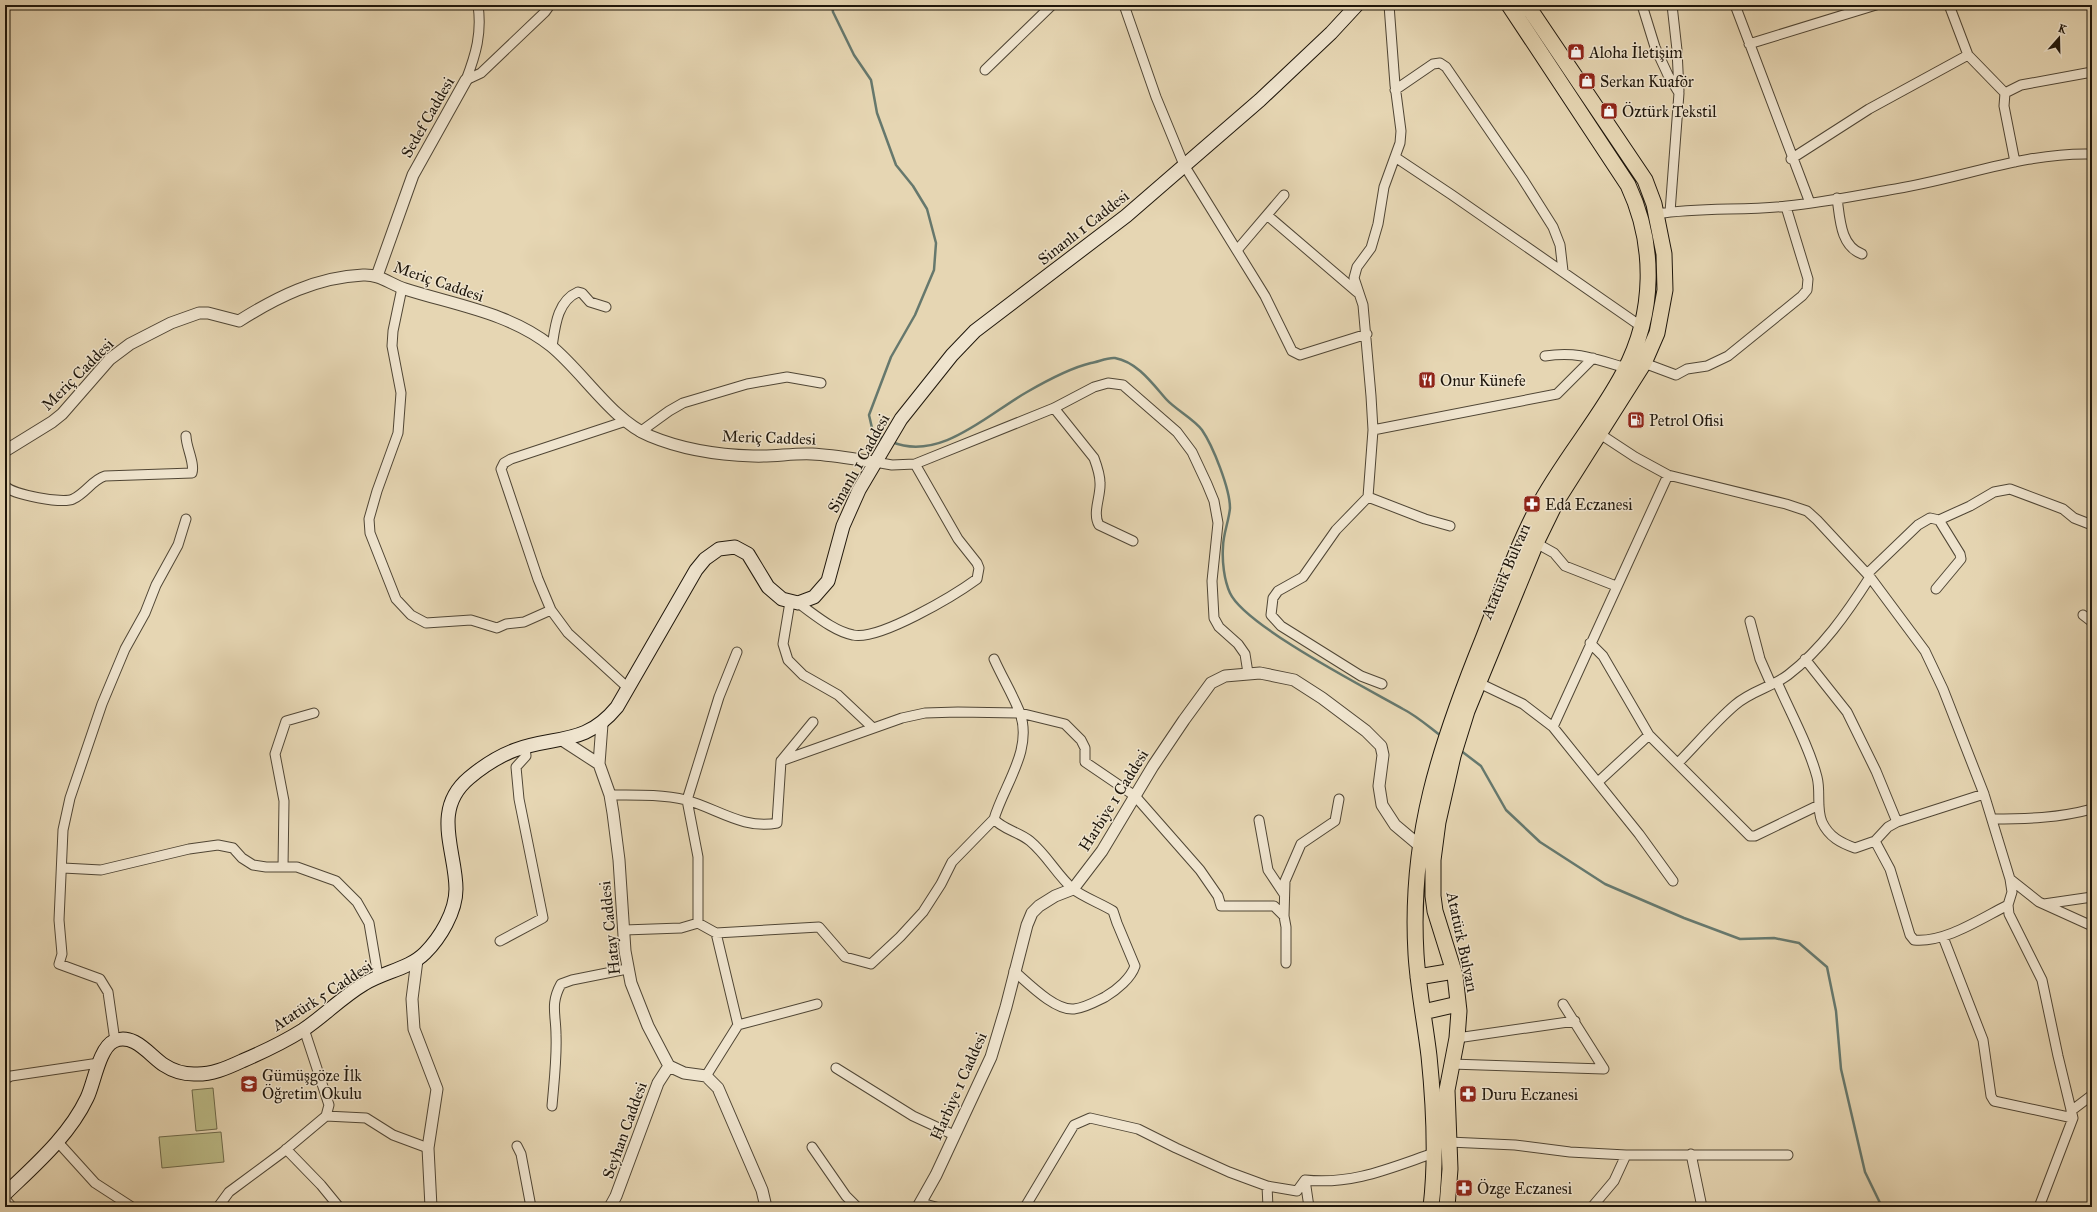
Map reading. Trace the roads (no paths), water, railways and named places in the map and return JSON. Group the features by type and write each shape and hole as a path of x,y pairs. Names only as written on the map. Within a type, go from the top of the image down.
{"highway":[{"name":"Atatürk Bulvarı","path":"1461,710 1479,682 1536,543 1556,502 1600,426 1626,368 1642,327 1647,304 1648,265 1644,235 1634,197 1608,153 1509,5"},
{"name":"Atatürk Bulvarı","path":"1431,1207 1434,1153 1429,1059 1418,976 1415,938 1420,846 1428,800 1447,754 1461,710 1536,510 1600,426 1644,363 1657,333 1665,290 1663,213 1638,167 1573,74 1528,5"},
{"name":"Atatürk Bulvarı","path":"1447,754 1433,860 1433,896 1435,911 1454,971 1458,1004 1457,1038 1451,1064 1447,1095 1449,1142 1447,1207"},
{"path":"1418,976 1454,971"},
{"path":"1423,1012 1458,1004"}],"main road":[{"name":"Sinanlı 1 Caddesi","path":"794,602 814,596 828,581 843,526 859,490 901,419 936,373 975,331 1098,239 1296,66 1357,5"},
{"path":"417,960 438,937 453,908 456,897 456,882 448,830 448,817 454,797 464,783 482,768 506,754 525,747 575,737 602,724 617,707 696,570 705,559 719,549 735,547 748,554 768,587 776,595 794,602"},
{"name":"Atatürk 5 Caddesi","path":"115,1041 133,1041 154,1058 174,1070 183,1073 206,1074 257,1054 304,1029 347,996 378,976 417,960"},
{"path":"5,1194 58,1141 70,1126 88,1097 99,1063 106,1050 115,1041"}],"street":[{"path":"466,80 479,41 480,29 478,5"},
{"name":"Sedef Caddesi","path":"377,276 413,175 466,80 481,73 545,12 550,5"},
{"path":"985,70 1052,5"},
{"path":"1124,5 1156,97 1184,165 1204,199 1238,249 1266,296 1280,322 1289,345 1295,353 1300,355 1367,334"},
{"path":"1382,684 1361,676 1281,626 1271,615 1273,598 1278,591 1303,577 1336,530 1368,497 1373,430 1367,334 1363,305 1354,278 1357,267 1371,248 1378,224 1384,187 1400,143 1401,131 1389,5"},
{"path":"1642,5 1655,47 1668,75 1679,93"},
{"path":"1672,5 1678,50 1679,93 1663,213 1786,207 1940,180 2015,162 2067,154 2092,154"},
{"path":"1735,5 1792,159 1810,203"},
{"path":"1749,44 1876,5"},
{"path":"1949,5 1968,55 2005,93 2004,106 2015,162"},
{"path":"1792,159 1870,109 1968,55"},
{"path":"1396,90 1433,64 1440,63 1446,67 1522,178 1553,228 1560,245 1563,271"},
{"path":"2005,93 2021,85 2092,72"},
{"path":"1395,158 1563,271 1642,327"},
{"path":"1238,249 1284,196"},
{"path":"1837,198 1844,236 1850,247 1862,254"},
{"path":"1644,363 1676,375 1687,369 1707,366 1728,356 1802,296 1807,290 1808,279 1786,207"},
{"path":"1267,215 1359,294"},
{"name":"Meriç Caddesi","path":"5,450 52,422 62,414 110,359 130,344 171,323 199,313 208,313 239,321 269,302 300,288 346,276 377,276 402,288 517,324 552,347 626,421 640,432 680,445 725,454 753,456 812,454 878,458"},
{"path":"402,288 393,332 392,346 401,393 398,434 377,491 370,519 370,533 396,599 411,615 426,623 471,620 496,628 506,624 524,622 551,610"},
{"path":"552,347 554,328 562,306 565,300 573,294 578,292 582,293 590,302 606,307"},
{"path":"1545,356 1568,353 1593,358 1626,368"},
{"path":"1373,430 1557,394 1593,358"},
{"path":"640,432 683,403 747,384 787,378 821,383"},
{"path":"878,458 892,465 915,464 1054,408 1094,387 1108,383 1123,385 1177,432 1192,452 1214,501 1218,523 1212,582 1214,618 1217,625 1238,644 1245,654 1248,673"},
{"path":"1054,408 1094,458 1098,467 1100,484 1097,516 1099,525 1133,541"},
{"path":"626,421 511,459 504,463 501,469 538,579 551,610 568,633 628,688"},
{"path":"1600,426 1635,457 1668,474 1786,504 1807,511 1868,576 1925,651 1949,702 1992,819 2010,879 2012,892 2008,906 2009,914 2042,980 2072,1114"},
{"path":"5,486 16,492 64,501 72,499 98,478 105,476 192,473 193,468 186,445 186,436"},
{"path":"872,727 838,695 803,675 788,660 784,644 794,602 826,623 854,635 872,633 886,629 938,604 977,579 979,568 958,539 915,464"},
{"path":"1553,727 1668,474"},
{"path":"1678,764 1735,704 1753,692 1774,683 1805,659 1842,620 1868,576 1918,525 1930,518 1939,520 1970,506 1994,492 2010,489 2063,509 2074,518 2092,525"},
{"path":"1368,497 1425,519 1450,526"},
{"path":"115,1041 108,992 100,979 59,964 62,954 59,920 63,868 63,830 70,798 99,711 125,649 145,613 156,585 178,545 186,519"},
{"path":"1936,589 1961,558 1939,520"},
{"path":"1536,543 1554,553 1565,566 1616,586"},
{"path":"2083,615 2092,622"},
{"path":"1750,621 1760,659 1774,683 1812,758 1818,779 1819,805 1822,822 1830,834 1841,843 1855,848 1875,841 1888,827 1897,822 1984,794"},
{"path":"1590,643 1603,656 1649,735 1752,836 1819,805"},
{"path":"698,923 698,858 687,800 719,697 737,652"},
{"path":"1805,659 1847,712 1876,771 1897,822"},
{"path":"624,930 680,928 698,923 716,933 819,927 845,958 871,964 900,937 923,912 941,884 952,862 994,819 1020,756 1022,725 1020,713 994,660"},
{"name":"Harbiye 1 Caddesi","path":"920,1205 995,1045 1014,971 1027,925 1032,913 1046,901 1073,889 1102,851 1166,746 1211,683 1224,676 1248,673 1272,674 1294,680 1344,714 1376,740 1381,746 1383,754 1379,786 1382,805 1395,825 1420,846"},
{"path":"1479,682 1523,704 1553,727 1598,782 1673,881"},
{"path":"283,867 284,801 275,754 286,722 314,713"},
{"path":"781,762 847,739 872,727 926,713 1020,713 1065,724 1081,740 1085,748 1084,762 1135,796 1200,870 1218,896 1221,906 1274,906 1284,916"},
{"path":"610,795 636,795 687,800 731,818 764,826 777,823 781,762 813,722"},
{"name":"Hatay Caddesi","path":"602,724 599,764 610,795 619,860 628,969 648,1026 669,1066"},
{"path":"1598,782 1649,735"},
{"path":"562,740 599,764"},
{"path":"500,941 543,918 518,799 516,767 526,756 525,747"},
{"path":"1286,963 1286,927 1284,916 1285,881 1301,844 1335,821 1339,799"},
{"path":"1992,819 2036,818 2072,814 2092,808"},
{"path":"994,819 998,824 1015,831 1030,841 1048,858 1073,889 1113,911 1134,960 1135,966 1132,973 1110,994 1089,1005 1072,1010 1054,1004 1014,971"},
{"path":"1259,820 1268,870 1284,894"},
{"path":"1875,841 1890,869 1910,935 1914,940 1922,941 1943,937 2008,906"},
{"path":"63,868 101,870 189,849 218,845 233,848 242,858 253,865 297,867 336,881 357,902 369,923 378,976"},
{"path":"2010,879 2044,904 2092,926"},
{"path":"2044,904 2092,897"},
{"path":"716,933 738,1025"},
{"path":"1943,937 1983,1040 1991,1096 1994,1101 2072,1114"},
{"path":"417,960 412,999 414,1029 437,1089 428,1148 432,1207"},
{"path":"552,1106 556,1034 553,1010 555,995 561,984 572,980 628,969"},
{"path":"706,1076 738,1025 817,1004"},
{"path":"1451,1064 1604,1069 1563,1004"},
{"path":"1457,1038 1575,1021"},
{"path":"218,1207 229,1192 286,1149 326,1116 329,1104 304,1029"},
{"path":"5,1079 11,1076 99,1063"},
{"path":"669,1066 684,1073 706,1076 718,1088 762,1190 766,1207"},
{"name":"Seyhan Caddesi","path":"610,1207 619,1190 658,1083 669,1066"},
{"path":"836,1068 913,1116 954,1135"},
{"path":"2039,1207 2072,1114 2092,1095"},
{"path":"326,1116 366,1118 394,1135 428,1148"},
{"path":"1025,1207 1074,1125 1090,1118 1138,1129 1189,1154 1267,1186 1297,1191 1305,1180"},
{"path":"58,1141 88,1177 132,1207"},
{"path":"1449,1142 1515,1145 1570,1152 1626,1155 1788,1155"},
{"path":"517,1146 521,1154 531,1207"},
{"path":"812,1147 846,1196 857,1207"},
{"path":"286,1149 321,1185 339,1207"},
{"path":"1305,1180 1318,1182 1357,1179 1434,1153"},
{"path":"1691,1154 1702,1207"},
{"path":"1592,1207 1614,1182 1626,1155"},
{"path":"1305,1180 1309,1207"},
{"path":"1267,1186 1268,1207"},
{"path":"5,1199 12,1207"},
{"path":"920,1205 936,1207"}],"waterway":[{"path":"832,5 833,12 854,55 871,80 877,113 896,165 913,186 927,209 936,243 934,270 915,315 891,357 869,415 872,428 879,437 885,439"},
{"path":"892,442 910,446 928,446 946,441 980,423 1027,392 1067,371 1109,358 1123,360 1144,374 1170,403 1199,426 1211,446 1224,479 1230,508 1223,542 1225,576 1230,593 1240,607 1282,639 1418,718 1441,736"},
{"path":"1460,750 1481,766 1506,810 1540,842 1605,884 1684,918 1740,939 1774,938 1799,943 1827,967 1836,1011 1841,1069 1865,1172 1882,1207"}],"place":[{"name":"Aloha İletişim","path":"1576,52"},
{"name":"Serkan Kuaför","path":"1587,81"},
{"name":"Öztürk Tekstil","path":"1609,111"},
{"name":"Onur Künefe","path":"1427,380"},
{"name":"Petrol Ofisi","path":"1636,420"},
{"name":"Eda Eczanesi","path":"1532,504"},
{"name":"Gümüşgöze İlk Öğretim Okulu","path":"249,1084"},
{"name":"Duru Eczanesi","path":"1468,1094"},
{"name":"Özge Eczanesi","path":"1464,1188"}]}
